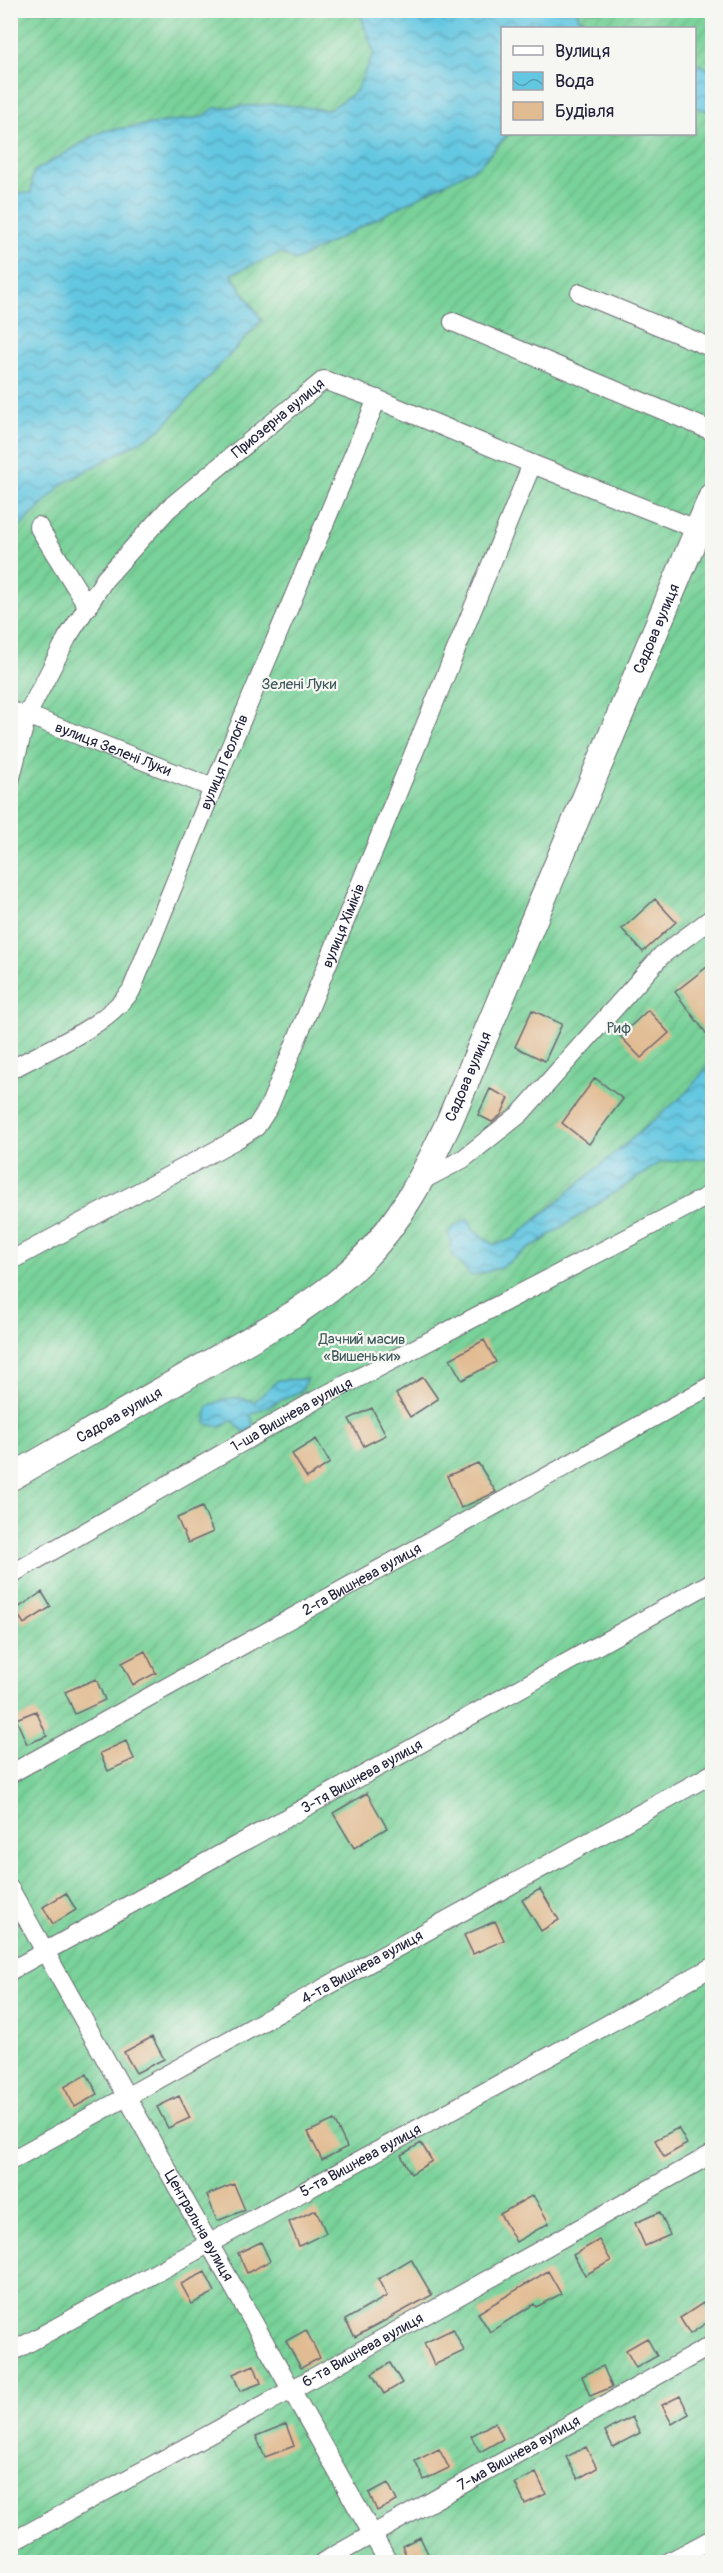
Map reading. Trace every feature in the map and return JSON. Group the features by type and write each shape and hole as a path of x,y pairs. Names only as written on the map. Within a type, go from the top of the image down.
{"street":[{"path":"580,293 712,348"},
{"path":"453,322 712,431"},
{"name":"Приозерна вулиця","path":"10,781 19,713 105,579 168,509 324,380 377,399 699,530"},
{"name":"вулиця Геологів","path":"10,1070 100,1021 117,1009 131,991 213,788 377,399"},
{"name":"вулиця Хіміків","path":"10,1261 256,1127 269,1107 532,464"},
{"name":"Садова вулиця","path":"10,1478 294,1314 336,1285 364,1258 421,1181 449,1122 712,496"},
{"path":"38,526 88,607"},
{"name":"вулиця Зелені Луки","path":"19,713 213,788"},
{"path":"421,1181 463,1159 520,1113 662,955 712,918"},
{"name":"1-ша Вишнева вулиця","path":"10,1575 316,1400 709,1199"},
{"name":"2-га Вишнева вулиця","path":"10,1774 712,1385"},
{"name":"3-тя Вишнева вулиця","path":"10,1971 712,1582"},
{"name":"4-та Вишнева вулиця","path":"10,2161 712,1774"},
{"name":"Центральна вулиця","path":"10,1888 387,2562"},
{"name":"5-та Вишнева вулиця","path":"10,2353 712,1967"},
{"name":"6-та Вишнева вулиця","path":"10,2543 291,2390 712,2154"},
{"name":"7-ма Вишнева вулиця","path":"323,2562 712,2345"},
{"path":"669,2562 712,2539"}],"green space":[{"name":"Дачний масив «Вишеньки»","path":"11,11 712,11 712,2562 11,2562"}],"water":[{"path":"359,11 577,11 579,18 602,27 501,27 501,135 507,135 479,166 295,261 281,253 231,274 262,320 159,431 64,483 16,531 11,530 11,194 31,193 33,172 103,131 202,117 215,108 276,104 329,110 356,91 374,53"},
{"path":"696,64 712,70 712,112 696,107"},
{"path":"712,1061 712,1158 661,1162 500,1268 471,1276 451,1253 449,1231 468,1218 475,1232 495,1245 513,1239 686,1093"},
{"path":"308,1379 301,1391 251,1414 253,1426 245,1433 232,1420 221,1427 206,1424 207,1408 218,1401 242,1398 254,1402 278,1380"}],"building":[{"path":"655,899 676,922 643,952 622,929"},
{"path":"712,963 712,1041 675,992"},
{"path":"532,1010 562,1024 545,1061 515,1047"},
{"path":"648,1010 669,1033 641,1058 620,1036"},
{"path":"595,1078 623,1099 589,1144 562,1123"},
{"path":"490,1089 509,1098 501,1115 492,1122 478,1115"},
{"path":"484,1340 496,1362 462,1380 450,1359"},
{"path":"423,1377 438,1399 410,1417 396,1394"},
{"path":"372,1408 386,1435 364,1446 349,1419"},
{"path":"316,1439 330,1463 307,1478 292,1454"},
{"path":"478,1463 496,1492 461,1508 447,1476"},
{"path":"202,1507 213,1532 188,1543 177,1518"},
{"path":"42,1592 51,1607 24,1624 15,1610"},
{"path":"145,1651 156,1673 133,1685 122,1663"},
{"path":"96,1679 105,1700 75,1714 65,1692"},
{"path":"36,1711 47,1736 27,1744 16,1719"},
{"path":"126,1741 134,1759 108,1771 100,1753"},
{"path":"367,1793 387,1828 354,1848 333,1813"},
{"path":"540,1889 559,1920 541,1931 522,1900"},
{"path":"66,1893 76,1910 53,1924 43,1907"},
{"path":"495,1921 504,1940 473,1954 464,1935"},
{"path":"152,2037 164,2059 136,2073 124,2052"},
{"path":"87,2074 98,2094 75,2107 64,2087"},
{"path":"179,2096 190,2118 168,2128 157,2107"},
{"path":"334,2120 347,2147 322,2160 308,2132"},
{"path":"678,2128 687,2144 664,2157 655,2140"},
{"path":"421,2143 432,2161 411,2174 401,2155"},
{"path":"234,2184 245,2210 217,2221 207,2195"},
{"path":"533,2195 549,2223 516,2242 500,2214"},
{"path":"316,2210 326,2233 299,2246 289,2222"},
{"path":"660,2212 670,2235 645,2246 635,2223"},
{"path":"599,2240 611,2261 585,2275 573,2255"},
{"path":"261,2242 270,2261 247,2273 238,2253"},
{"path":"411,2259 432,2295 355,2337 345,2320 387,2296 378,2279"},
{"path":"548,2271 561,2294 536,2307 534,2304 490,2332 478,2313"},
{"path":"205,2272 215,2292 192,2304 181,2284"},
{"path":"703,2303 712,2319 690,2334 680,2318"},
{"path":"453,2329 464,2351 434,2365 424,2343"},
{"path":"306,2330 320,2358 301,2368 286,2341"},
{"path":"647,2338 657,2356 636,2368 626,2350"},
{"path":"390,2363 402,2383 384,2394 372,2374"},
{"path":"254,2365 261,2383 240,2391 233,2374"},
{"path":"603,2366 612,2387 590,2396 582,2376"},
{"path":"680,2396 689,2414 672,2424 662,2405"},
{"path":"632,2417 640,2433 613,2447 605,2431"},
{"path":"495,2422 503,2439 480,2452 471,2436"},
{"path":"286,2424 294,2446 265,2457 256,2436"},
{"path":"586,2447 597,2468 578,2479 566,2457"},
{"path":"439,2449 449,2468 424,2480 415,2461"},
{"path":"536,2473 546,2494 525,2504 515,2483"},
{"path":"388,2483 397,2501 377,2511 369,2493"},
{"path":"420,2537 430,2558 422,2562 409,2562 402,2546"}],"park label":[{"name":"Зелені Луки","path":"299,684"},
{"name":"Риф","path":"619,1028"}]}
